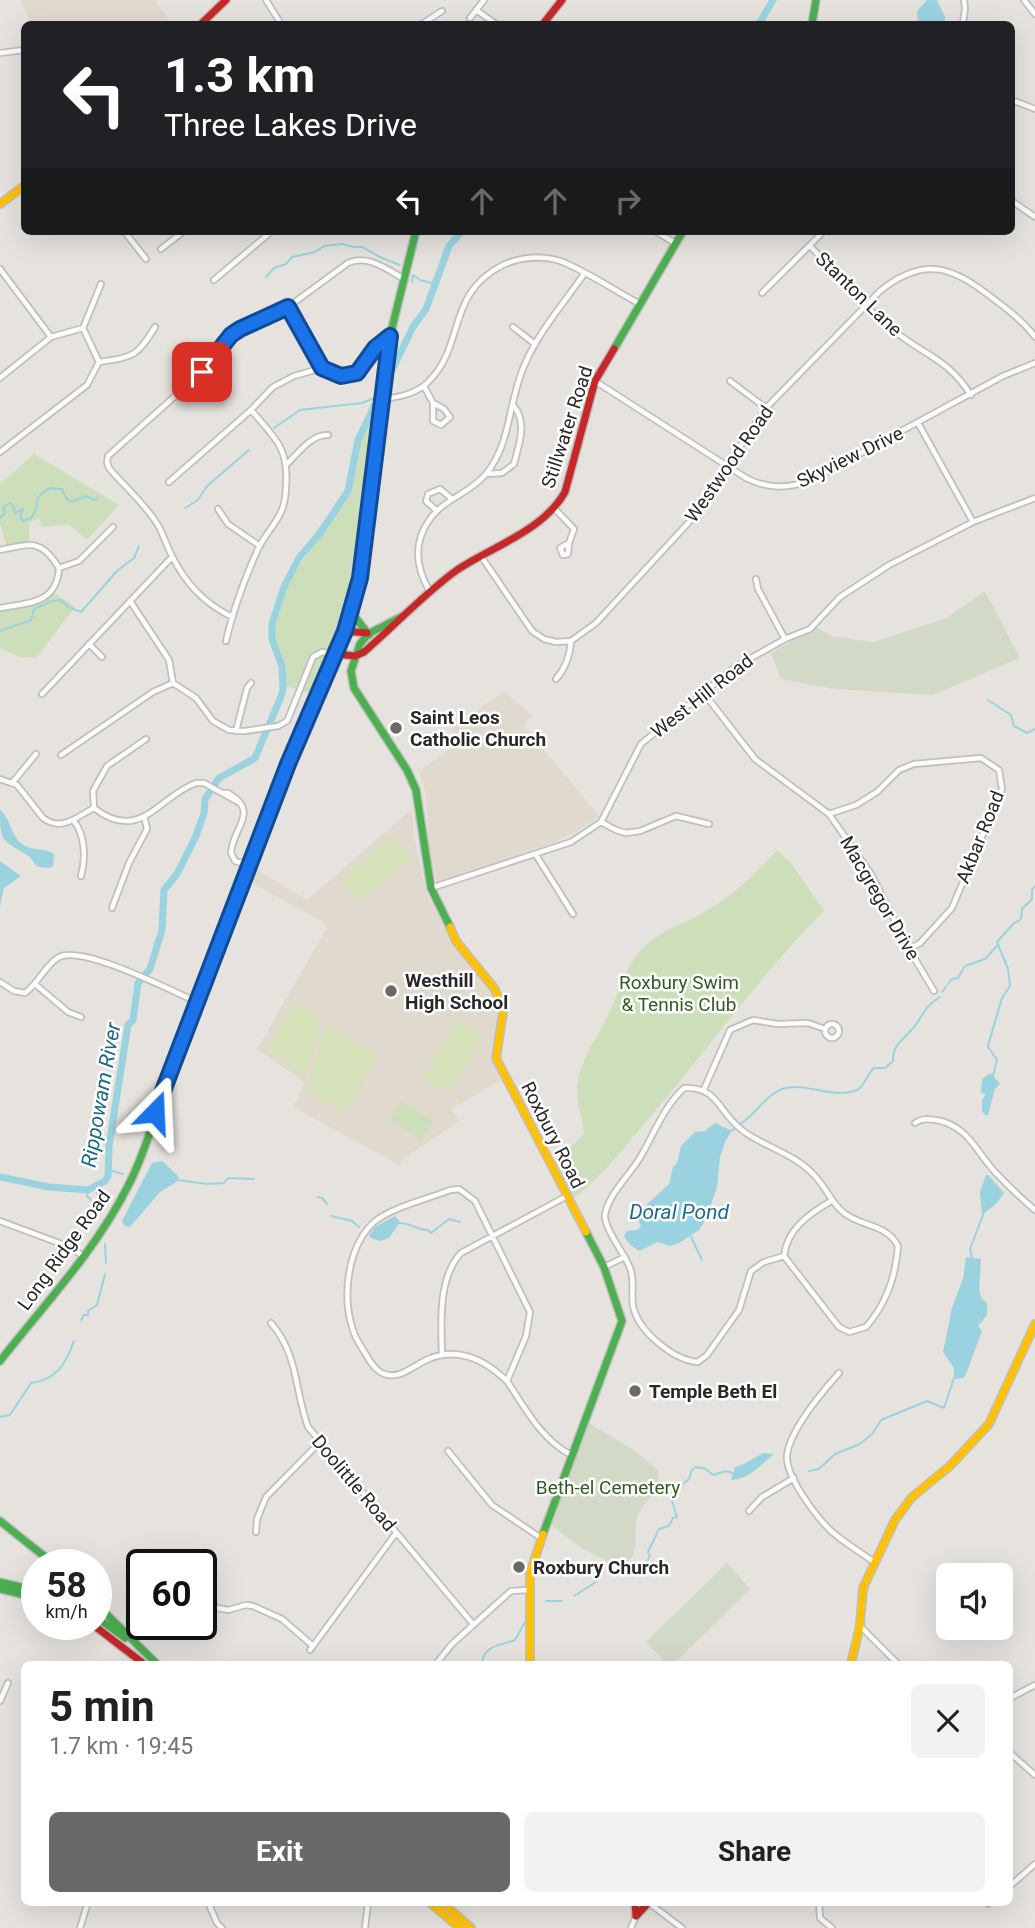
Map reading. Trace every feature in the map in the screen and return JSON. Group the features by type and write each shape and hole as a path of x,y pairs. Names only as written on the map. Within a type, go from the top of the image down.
{"main road":[{"path":"204,21 226,0"},
{"path":"545,21 562,0"},
{"path":"813,21 816,0"},
{"path":"0,204 21,188"},
{"name":"Long Ridge Road","path":"1,1357 114,1212 134,1174 155,1112 288,764 345,631 360,578 390,336 412,235"},
{"name":"Stillwater Road","path":"368,634 402,616 456,570 544,518 554,508 565,492 596,380 680,235"},
{"path":"352,607 355,617 368,634 371,645"},
{"name":"Stillwater Road","path":"355,656 364,652 397,624 402,616"},
{"path":"345,631 368,634"},
{"path":"336,654 355,656 368,634"},
{"name":"Roxbury Road","path":"355,656 351,671 354,688 407,770 416,790 430,888 456,942 499,995 503,1013 496,1058 604,1267 622,1321 530,1573 530,1661"},
{"path":"852,1661 860,1625 863,1588 895,1520 912,1497 950,1466 989,1424 1033,1338 1035,1324"},
{"path":"0,1521 33,1549"},
{"path":"0,1582 21,1587"},
{"path":"0,1589 21,1594"},
{"path":"112,1619 155,1661"},
{"path":"112,1629 154,1661"},
{"path":"112,1639 140,1661"},
{"path":"434,1906 460,1928"},
{"path":"446,1906 471,1928"},
{"path":"635,1906 636,1916"},
{"path":"636,1916 645,1906"}],"street":[{"path":"266,0 279,21"},
{"path":"470,18 484,0"},
{"path":"963,21 964,0"},
{"path":"1024,0 1035,15"},
{"path":"476,10 492,21"},
{"path":"427,21 442,11"},
{"path":"0,53 21,50"},
{"path":"1015,101 1035,109"},
{"path":"1015,203 1035,217"},
{"path":"127,235 146,259"},
{"path":"161,249 179,235"},
{"path":"214,280 267,235"},
{"path":"662,235 675,243"},
{"path":"762,293 820,235"},
{"name":"Stanton Lane","path":"810,246 892,330 949,367 958,375 971,395"},
{"path":"384,396 407,395 424,386 438,371 464,302 477,283 510,262 543,258 561,262 640,305"},
{"path":"232,617 200,597 172,556 157,523 109,468 108,456 202,372 231,335 288,307 330,274 355,260 366,260 404,279"},
{"path":"0,269 51,337"},
{"name":"Westwood Road","path":"571,642 596,623 690,521 766,408 895,279 912,272 932,269 949,271 967,278 1018,317 1035,337"},
{"path":"430,592 418,568 420,539 426,523 436,512 486,474 506,437 517,382 535,344 583,274"},
{"path":"99,362 83,328 101,284"},
{"path":"288,307 322,368 341,376 357,373 375,348 390,336"},
{"path":"99,362 125,358 141,350 155,327"},
{"path":"513,327 535,344"},
{"path":"0,378 51,337 83,328"},
{"path":"0,452 87,385 99,362"},
{"name":"Skyview Drive","path":"596,380 754,482 786,488 800,485 1021,367 1035,363"},
{"path":"169,482 251,410 273,387 294,376 322,368"},
{"path":"730,381 766,408"},
{"path":"424,386 433,403 433,421 441,425 448,420 449,413 433,403"},
{"path":"486,474 502,473 514,464 522,427 519,413 512,404"},
{"path":"226,641 232,617 260,546 285,501 287,464 275,440 251,410"},
{"path":"918,423 973,522"},
{"path":"287,464 321,434 328,435"},
{"path":"436,512 426,501 428,494 440,489 452,499"},
{"name":"West Hill Road","path":"601,822 641,744 703,692 750,657 810,629 840,597 889,565 973,522 1035,498"},
{"path":"554,508 574,529 569,543"},
{"path":"218,509 228,524 260,546"},
{"path":"59,568 79,561 113,527"},
{"path":"0,550 39,545 59,568 57,583 39,602 0,608"},
{"path":"481,555 532,631 544,639 571,642 562,673 556,679"},
{"path":"42,694 172,556"},
{"path":"756,579 758,589 785,639"},
{"path":"130,601 169,660 173,683 195,698 221,728 236,731 278,726 287,720 313,657 322,652 336,654"},
{"path":"89,644 102,657"},
{"path":"61,755 153,692 173,683"},
{"path":"236,731 247,688 251,683"},
{"name":"Macgregor Drive","path":"703,692 755,758 829,814 871,874 934,991"},
{"path":"94,808 93,791 107,766 146,739"},
{"path":"12,783 36,754"},
{"name":"Akbar Road","path":"829,814 868,798 899,770 914,764 981,758 999,770 1002,789 952,908 920,943 909,948"},
{"path":"0,779 12,783 23,793 36,813 48,822 61,825 74,821 94,808"},
{"path":"94,808 115,820 131,820 157,810 191,784 204,783 222,793 228,793 240,803 244,815 231,853 235,861 249,865"},
{"path":"112,908 129,863 148,825 144,816"},
{"path":"430,888 570,842 601,822 626,832 640,831 676,816 709,824"},
{"path":"74,821 79,829 84,856 81,876"},
{"path":"536,855 573,914"},
{"path":"0,982 14,991 25,993 59,957 85,957 132,972 198,1002"},
{"path":"35,984 68,1012 81,1017"},
{"path":"704,1089 730,1030 753,1020 777,1024 808,1023 825,1029"},
{"path":"784,1256 764,1262 751,1271 739,1310 707,1355 698,1362 689,1361 644,1332 632,1303 631,1271 606,1223 605,1213 641,1158 666,1108 684,1088 704,1089 741,1130 766,1146 799,1161 815,1176 831,1200 847,1216 890,1234 898,1245 888,1292 868,1324 854,1331 839,1327 784,1256 785,1244 799,1225 807,1216 831,1200"},
{"path":"915,1123 921,1119 934,1120 950,1123 962,1130 994,1171 1035,1210"},
{"path":"507,1381 526,1336 530,1312 475,1201 459,1189 450,1190 381,1217 371,1225 361,1238 353,1258 348,1286 353,1332 371,1363 383,1374 392,1376 442,1354 481,1360 507,1381 542,1431 560,1449 571,1455"},
{"path":"442,1354 441,1322 448,1274 454,1261 461,1253 567,1196"},
{"path":"0,1220 67,1246 82,1255"},
{"path":"604,1267 625,1257"},
{"name":"Doolittle Road","path":"271,1322 295,1367 300,1406 307,1427 473,1624"},
{"path":"839,1373 795,1432 787,1456 794,1478 813,1509 831,1531 874,1562"},
{"path":"256,1532 257,1519 266,1497 320,1442"},
{"path":"448,1451 492,1505 541,1538"},
{"path":"750,1511 762,1497 794,1478"},
{"path":"217,1607 228,1610 253,1606 282,1619 311,1648 396,1533"},
{"path":"439,1661 473,1624 510,1591 529,1590"},
{"path":"860,1625 895,1661"},
{"path":"0,1700 8,1683"},
{"path":"1013,1696 1035,1685"},
{"path":"1013,1756 1035,1774"},
{"path":"1013,1883 1035,1864"},
{"path":"80,1928 87,1906"},
{"path":"210,1906 222,1928"},
{"path":"365,1928 368,1906"},
{"path":"654,1906 682,1928"},
{"path":"819,1906 820,1918 832,1928"},
{"path":"631,1928 636,1916"}],"shaded area":[{"path":"20,0 155,0 170,21 30,21"},
{"path":"504,691 533,716 523,725 599,816 578,831 552,843 437,882 429,844 426,794 419,771 460,743 450,729"},
{"name":"Westhill High School","path":"412,809 414,837 427,895 455,945 497,997 500,1015 493,1061 501,1080 451,1109 459,1121 404,1158 399,1165 293,1107 305,1082 257,1049 327,928 323,922 250,882 255,869 307,900"}],"green space":[{"path":"378,399 359,559 316,695 283,685 274,647 278,598 346,497 353,453 370,404"},
{"path":"34,454 119,505 87,540 69,524 42,527 39,518 29,523 29,548 24,546 7,549 0,524 0,484"},
{"path":"48,589 75,607 36,658 20,657 0,648 0,606 39,599"},
{"path":"985,591 1020,658 933,695 834,689 781,679 771,653 816,627 831,636 874,642 947,618"},
{"path":"392,836 411,858 360,901 341,879"},
{"name":"Roxbury Swim & Tennis Club","path":"777,850 791,863 824,911 756,986 613,1160 573,1199 554,1163 584,1134 577,1094 580,1072 632,961 657,937 710,909 731,894"},
{"path":"295,1003 322,1019 305,1078 270,1050 269,1045"},
{"path":"458,1020 484,1035 449,1093 424,1077"},
{"path":"326,1027 376,1053 378,1057 343,1114 307,1089"},
{"path":"401,1101 433,1121 422,1140 390,1120"},
{"name":"Beth-el Cemetery","path":"587,1422 634,1450 658,1470 659,1486 637,1518 634,1551 621,1568 583,1549 550,1524"},
{"path":"727,1563 750,1589 677,1661 664,1661 646,1642"}],"water":[{"path":"927,0 937,0 945,21 918,21 917,11"},
{"path":"0,810 22,844 54,854 53,866 38,867 29,856 7,842 2,834"},
{"path":"0,861 21,876 4,888 0,906"},
{"path":"991,1073 1000,1084 995,1089 988,1115 985,1115 982,1111 982,1100 986,1094 981,1093 982,1079"},
{"name":"Doral Pond","path":"715,1123 732,1131 720,1157 717,1187 706,1219 699,1230 679,1243 670,1246 658,1242 639,1251 629,1244 624,1236 627,1231 638,1230 641,1226 637,1218 639,1212 669,1184 681,1146 695,1132 705,1131"},
{"path":"162,1161 179,1177 178,1181 160,1192 130,1227 125,1226 122,1221 152,1163"},
{"path":"986,1175 1004,1193 997,1203 982,1215 980,1192"},
{"path":"395,1216 400,1222 389,1238 380,1241 371,1238 369,1235 375,1227"},
{"path":"966,1257 981,1259 979,1290 982,1299 987,1303 987,1315 978,1326 982,1331 966,1374 963,1378 954,1379 954,1368 943,1352 952,1308 963,1279"},
{"path":"763,1453 774,1454 749,1474 731,1480 735,1467"}],"waterway":[{"path":"761,21 773,0"},
{"name":"Rippowam River","path":"0,1177 49,1187 88,1190 105,1181 108,1176 109,1146 128,1025 133,1020 138,983 150,969 162,930 164,890 177,874 196,836 204,813 205,799 219,778 255,758 283,690 282,666 272,639 272,624 284,587 299,558 320,533 348,491 358,440 413,327 426,309 449,246 459,235"},
{"path":"266,277 274,268 286,264 292,257 315,252 324,246 342,244 362,247 400,265"},
{"path":"412,282 413,275 435,284"},
{"path":"274,428 300,410 362,403 377,397"},
{"path":"185,508 198,500 207,486 249,450"},
{"path":"0,518 5,513 3,507 10,503 15,513 23,509 20,517 23,521 31,518 37,508 38,499 50,488 62,489 66,498 72,502 86,496 97,499"},
{"path":"0,631 31,620 34,609 52,601 61,600 68,607 81,612 117,571 134,558 139,546"},
{"path":"988,700 1011,715 1014,726 1027,733 1035,729"},
{"path":"993,1076 997,1060 988,1047 1002,998 1010,986 1008,969 997,942 1021,919 1022,909 1032,899 1035,886"},
{"path":"948,984 952,979 958,978 965,966 985,959 997,946"},
{"path":"942,992 946,987"},
{"path":"740,1124 770,1096 782,1089 800,1087 839,1093 857,1090 874,1068 885,1068 893,1061 900,1042 928,1007 940,997"},
{"path":"109,1170 123,1174"},
{"path":"178,1180 207,1184 224,1183 228,1178 254,1179"},
{"path":"96,1188 98,1199 103,1206 101,1211"},
{"path":"88,1190 87,1196 101,1212"},
{"path":"317,1197 327,1204"},
{"path":"972,1258 970,1249 983,1215"},
{"path":"331,1216 352,1221 359,1227"},
{"path":"398,1223 431,1233 449,1219 460,1222"},
{"path":"691,1237 702,1260"},
{"path":"105,1244 106,1263"},
{"path":"81,1320 97,1305 105,1274"},
{"path":"0,1417 10,1415 31,1383 48,1378 59,1369 74,1341"},
{"path":"809,1471 819,1469 835,1454 860,1444 872,1434 881,1420 927,1401 944,1408 954,1378"},
{"path":"618,1574 638,1569 648,1560 648,1552 659,1529 669,1526 673,1518 677,1517 672,1501 689,1479 692,1470 696,1467 706,1469 713,1475 726,1471 733,1473"},
{"path":"574,1596 596,1582"},
{"path":"546,1601 562,1601"},
{"path":"482,1661 489,1649 515,1640 525,1622"}],"traffic: fast":[{"path":"812,21 816,0"},
{"path":"367,524 390,336 415,235"},
{"path":"614,349 681,235"},
{"path":"352,607 355,617 369,635"},
{"path":"403,616 368,634 360,644 351,671 354,688 407,770 416,790 431,888 450,927"},
{"path":"0,1361 68,1276 115,1210 138,1164 163,1095"},
{"path":"543,1534 622,1321 604,1267 586,1232"},
{"path":"0,1521 35,1549"},
{"path":"0,1582 21,1587"},
{"path":"0,1589 21,1594"},
{"path":"112,1620 154,1661"},
{"path":"112,1629 125,1638"}],"traffic: slow":[{"path":"0,204 21,188"},
{"path":"163,1095 288,764 336,654 360,578 367,524"},
{"path":"450,927 456,941 494,988 501,1002 503,1013 496,1058 586,1232"},
{"path":"852,1661 860,1625 863,1588 895,1520 912,1497 950,1466 989,1424 1035,1324"},
{"path":"530,1661 530,1573 543,1534"},
{"path":"434,1906 460,1928"},
{"path":"446,1906 471,1928"}],"traffic: jam":[{"path":"204,21 226,0"},
{"path":"545,21 562,0"},
{"path":"336,654 355,656 364,652 445,579 471,561 516,537 556,506 565,492 595,381 614,349"},
{"path":"345,631 367,633"},
{"path":"112,1639 140,1661"},
{"path":"635,1906 636,1916"},
{"path":"636,1916 645,1906"}],"place":[{"name":"Saint Leos Catholic Church","path":"396,728"},
{"name":"Westhill High School","path":"391,991"},
{"name":"Temple Beth El","path":"635,1391"},
{"name":"Roxbury Church","path":"519,1567"}],"route":[{"path":"155,1112 288,764 345,631 360,578 390,336 375,348 357,373 341,376 322,368 288,307 231,335 202,372"}]}
